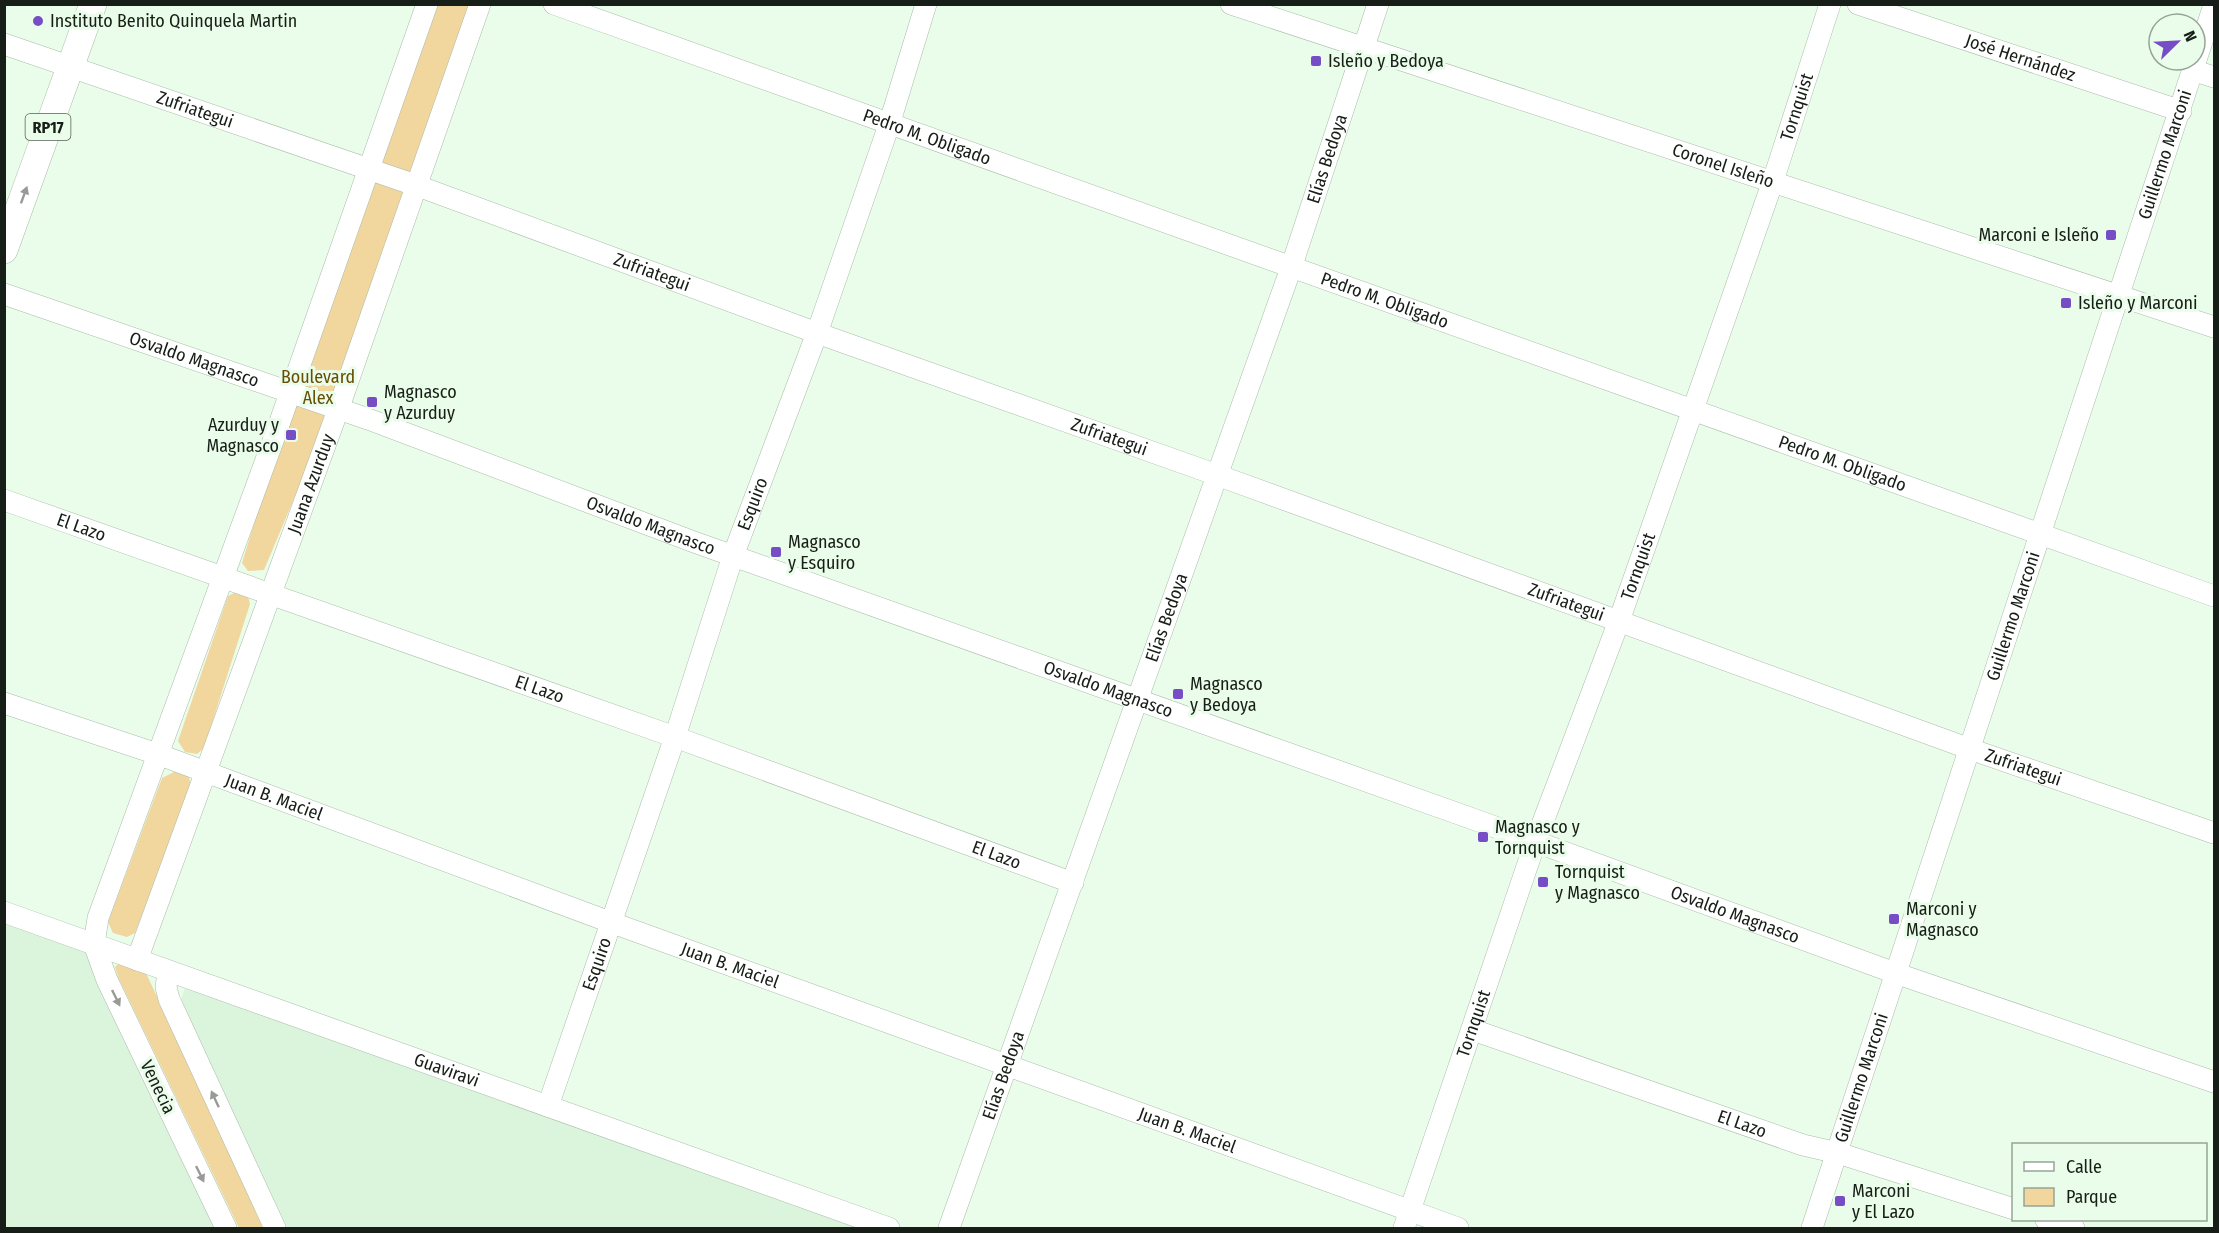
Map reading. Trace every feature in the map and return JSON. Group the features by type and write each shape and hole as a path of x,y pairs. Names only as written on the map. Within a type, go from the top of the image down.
{"main road":[{"name":"RP17","path":"4,250 93,4"}],"street":[{"path":"94,944 98,918 160,755 427,4"},
{"name":"Juana Azurduy","path":"137,960 338,410 480,4"},
{"name":"Pedro M. Obligado","path":"554,4 889,126 2214,596"},
{"name":"Esquiro","path":"548,1106 675,737 733,556 817,333 889,126 926,4"},
{"name":"Coronel Isleño","path":"1231,4 2214,327"},
{"name":"Elías Bedoya","path":"949,1228 1291,268 1378,4"},
{"name":"Tornquist","path":"1407,1220 1535,843 1619,621 1773,181 1830,4"},
{"name":"José Hernández","path":"1858,4 2181,111"},
{"name":"Guillermo Marconi","path":"1812,1228 2181,111 2205,74 2214,5"},
{"name":"Zufriategui","path":"4,44 418,186 817,333 1217,475 1970,749 2214,833"},
{"name":"Osvaldo Magnasco","path":"4,294 338,410 733,556 1895,973 2214,1082"},
{"name":"El Lazo","path":"4,500 675,737 1073,883"},
{"name":"Juan B. Maciel","path":"4,703 160,755 1005,1066 1407,1220 1458,1228"},
{"name":"Guaviravi","path":"4,912 168,973 889,1228"},
{"name":"Venecia","path":"94,944 107,980 226,1228"},
{"path":"168,973 166,987 169,999 275,1228"},
{"name":"El Lazo","path":"1473,1030 1803,1145 1838,1153 2012,1209"},
{"path":"2050,1221 2074,1228"}],"shaded area":[{"path":"5,918 82,946 91,957 221,1228 5,1228"},
{"path":"186,985 871,1228 284,1228 180,1002"}],"green space":[{"name":"Boulevard Alex","path":"432,5 472,5 332,408 264,570 248,571 242,563 296,387"},
{"path":"238,591 248,596 250,604 204,748 197,754 185,752 178,741 228,596"},
{"path":"176,771 188,776 192,785 135,933 127,937 113,933 108,922 162,778"},
{"path":"121,961 144,969 266,1228 239,1228 118,977 115,967"}],"place":[{"name":"Instituto Benito Quinquela Martin","path":"38,21"},
{"name":"Isleño y Bedoya","path":"1316,61"},
{"name":"Marconi e Isleño","path":"2111,235"},
{"name":"Isleño y Marconi","path":"2066,303"},
{"name":"Magnasco y Azurduy","path":"372,402"},
{"name":"Azurduy y Magnasco","path":"291,435"},
{"name":"Magnasco y Esquiro","path":"776,552"},
{"name":"Magnasco y Bedoya","path":"1178,694"},
{"name":"Magnasco y Tornquist","path":"1483,837"},
{"name":"Tornquist y Magnasco","path":"1543,882"},
{"name":"Marconi y Magnasco","path":"1894,919"},
{"name":"Marconi y El Lazo","path":"1840,1201"}]}
